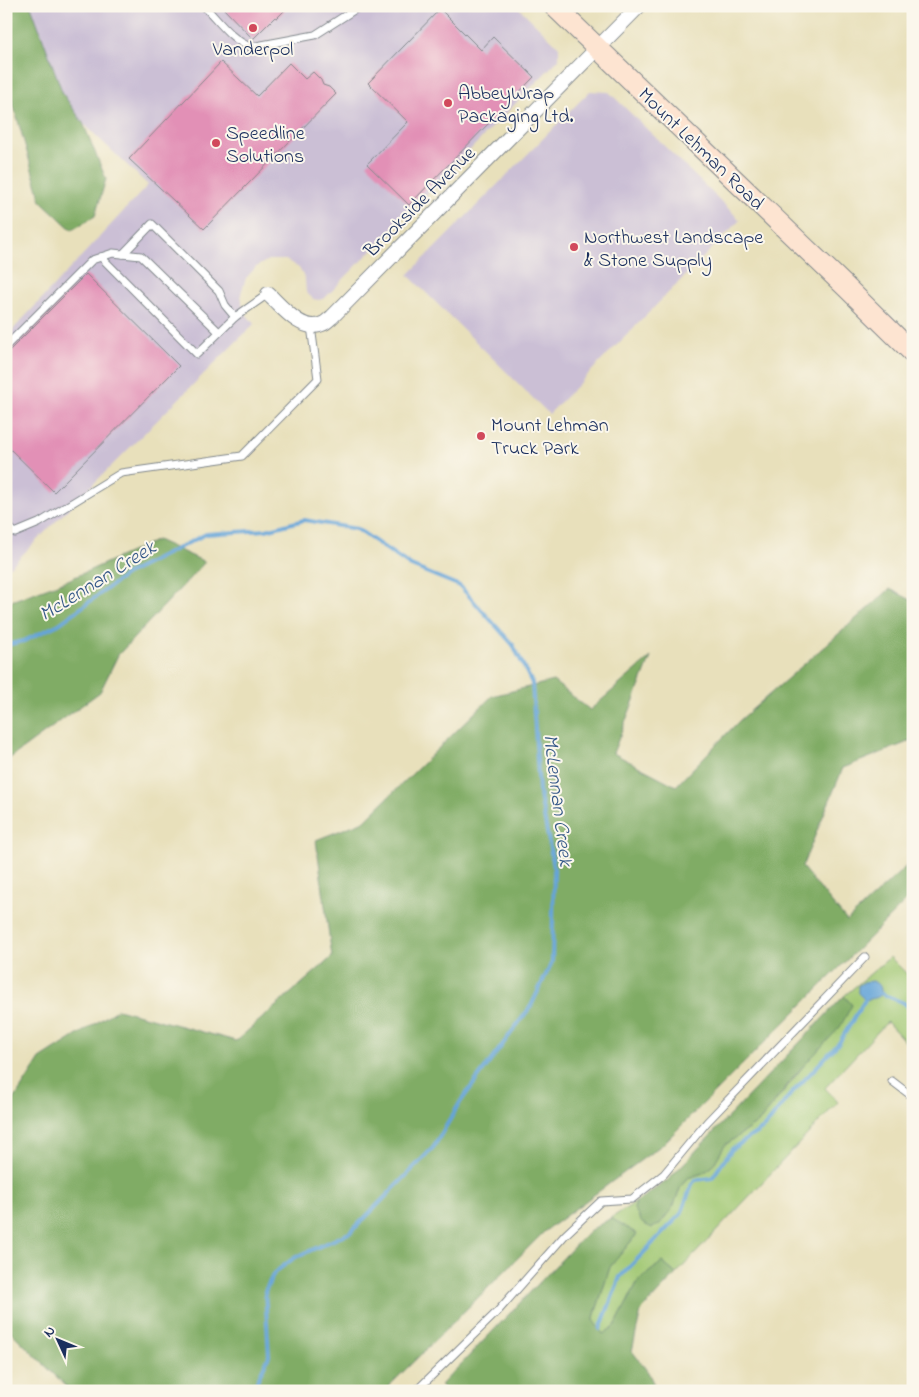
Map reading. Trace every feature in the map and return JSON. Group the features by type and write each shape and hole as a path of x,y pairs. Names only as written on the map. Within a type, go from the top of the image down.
{"main road":[{"name":"Mount Lehman Road","path":"554,6 913,354"}],"street":[{"name":"Brookside Avenue","path":"311,326 322,325 332,317 639,6"},
{"path":"268,294 300,322 311,326"}],"lane":[{"path":"204,6 237,39 251,48 315,35 360,6"},
{"path":"122,254 152,224 219,290 225,305 235,317"},
{"path":"6,346 92,260 113,253 141,256 219,332"},
{"path":"101,257 197,354 235,317 268,294"},
{"path":"6,524 15,533 39,523 121,473 242,456 318,379 311,326"},
{"path":"416,1391 498,1311 565,1235 601,1201 632,1199 664,1174 707,1122 864,957"},
{"path":"892,1081 913,1097"}],"shaded area":[{"path":"19,6 517,6 559,47 559,59 325,298 313,299 306,292 305,279 299,268 286,260 268,260 256,267 246,278 241,293 243,310 254,324 6,571 6,337 148,185 46,88"},
{"name":"Northwest Landscape & Stone Supply","path":"590,91 609,92 740,220 549,414 408,275"}],"green space":[{"path":"6,6 31,6 63,94 83,123 106,179 95,216 72,230 41,201 6,79"},
{"path":"157,540 205,562 118,655 100,692 6,761 6,603 68,580"},
{"path":"890,589 913,601 913,740 843,768 802,867 847,921 913,860 913,894 663,1144 545,1231 384,1391 71,1391 6,1327 6,1112 40,1059 118,1009 236,1041 332,957 316,840 364,821 492,696 553,681 590,710 651,657 613,753 676,786 739,721"},
{"path":"890,957 913,980 913,1050 887,1022 825,1088 838,1102 676,1274 662,1262 638,1281 615,1326 603,1334 593,1321 610,1267 637,1234 611,1218 636,1202 634,1209 673,1207 681,1186 688,1178 703,1173 712,1167 725,1145 760,1121 852,1005 844,996"},
{"path":"844,996 852,1005 840,1027 796,1074 760,1121 725,1145 712,1167 703,1173 688,1178 681,1186 673,1207 659,1225 652,1228 642,1223 634,1209 636,1202 667,1181"},
{"path":"611,1218 637,1234 610,1267 593,1320 603,1334 615,1326 638,1281 662,1262 676,1274 641,1311 632,1351 648,1372 657,1391 448,1391 441,1385 589,1231"}],"water":[{"path":"873,981 880,986 882,994 865,1000 858,993 858,986 864,982"}],"building":[{"name":"Vanderpol","path":"221,6 289,6 253,39"},
{"name":"AbbeyWrap Packaging Ltd.","path":"440,9 481,50 493,37 534,77 409,205 367,164 408,122 368,83"},
{"name":"Speedline Solutions","path":"221,62 257,96 289,63 305,79 313,72 323,85 329,87 336,94 204,229 129,159"},
{"path":"86,274 179,366 54,492 6,445 6,354"}],"waterway":[{"name":"McLennan Creek","path":"6,645 24,641 59,624 127,574 206,534 266,530 304,520 357,529 411,566 460,586 513,645 532,683 539,790 554,869 552,962 531,1006 461,1101 433,1148 351,1232 294,1258 274,1273 265,1291 269,1356 252,1391"},
{"path":"882,994 904,1003 913,1011"},
{"path":"600,1329 620,1277 681,1214 695,1180 712,1178 732,1149 765,1127 790,1095 839,1043 865,1000"}],"place":[{"name":"Vanderpol","path":"253,28"},
{"name":"AbbeyWrap Packaging Ltd.","path":"448,103"},
{"name":"Speedline Solutions","path":"216,143"},
{"name":"Northwest Landscape & Stone Supply","path":"574,247"},
{"name":"Mount Lehman Truck Park","path":"481,436"}]}
